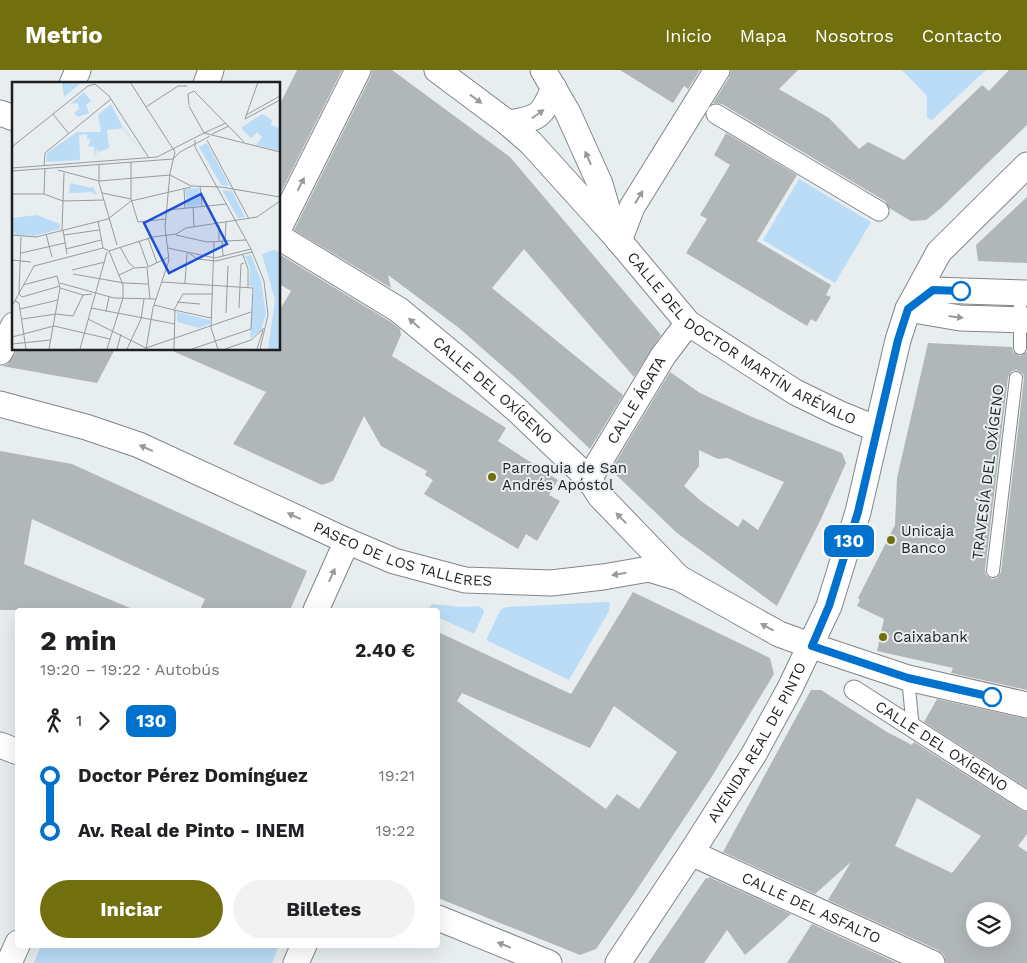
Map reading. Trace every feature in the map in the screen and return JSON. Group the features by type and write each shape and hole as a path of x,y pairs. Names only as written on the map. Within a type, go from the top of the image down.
{"street":[{"path":"73,82 78,70"},
{"path":"207,82 212,70"},
{"path":"280,226 358,70"},
{"name":"CALLE DEL DOCTOR MARTÍN ARÉVALO","path":"436,70 508,123 531,143 617,239 688,323 795,392 876,429"},
{"path":"617,239 632,207 717,70"},
{"name":"CALLE DEL DOCTOR MARTÍN ARÉVALO","path":"508,123 536,117 545,109 549,79"},
{"name":"CALLE DEL DOCTOR MARTÍN ARÉVALO","path":"549,79 568,113 600,184 617,239"},
{"path":"716,114 879,212"},
{"name":"AVENIDA REAL DE PINTO","path":"618,963 754,754 812,646 829,606 858,512 876,429 898,340 908,309 939,252 1027,165"},
{"name":"CALLE DEL OXÍGENO","path":"280,238 399,310 517,410 588,480 600,496 679,578"},
{"path":"908,309 933,290 1025,292"},
{"path":"908,309 960,318 1024,320"},
{"name":"CALLE ÁGATA","path":"588,480 663,356 688,323"},
{"path":"0,352 12,329"},
{"name":"PASEO DE LOS TALLERES","path":"0,404 86,427 139,445 394,561 465,580 551,583 649,569 679,578 779,634 812,646 908,678 1027,705"},
{"path":"317,608 347,541"},
{"name":"CALLE DEL OXÍGENO","path":"854,690 1027,802"},
{"path":"0,745 15,751"},
{"name":"CALLE DEL ASFALTO","path":"691,853 932,963"},
{"path":"440,919 549,963"},
{"path":"9,963 15,948"},
{"path":"296,963 303,948"}],"lane":[{"path":"1020,348 1024,320 1020,304 1025,292"},
{"name":"TRAVESÍA DEL OXÍGENO","path":"993,571 1016,378"},
{"path":"908,678 913,729"}],"shaded area":[{"path":"902,70 986,70 932,120 927,118 927,96"},
{"path":"799,179 871,222 835,283 763,240"},
{"path":"610,602 609,611 569,680 486,640 501,609 507,607"},
{"path":"432,604 463,607 478,606 484,612 474,634 440,618 440,608 429,608"},
{"path":"40,948 278,948 272,963 34,963"}],"building":[{"path":"297,70 342,70 280,194 280,104"},
{"path":"372,70 392,70 510,157 661,335 634,377 524,249 492,288 623,395 590,449 517,379 459,328 388,275 391,288 294,230 371,76"},
{"path":"620,70 700,70 688,89 684,86 673,103"},
{"path":"731,70 798,70 779,89 829,118 859,149 868,142 904,160 982,85 989,91 1009,70 1027,70 1027,125 941,208 926,220 911,221 889,208 885,201 722,104 713,103 729,78"},
{"path":"726,133 797,175 757,241 831,285 826,295 831,297 816,322 811,319 807,326 686,253 707,219 700,215 730,165 714,155"},
{"path":"1027,197 1027,263 978,261 976,245"},
{"path":"280,255 400,329 401,335 392,356 506,428 498,441 558,480 549,495 560,501 537,541 526,534 518,549 424,494 433,480 425,475 427,471 381,446 364,416 333,481 322,485 233,444 266,392 170,350 280,350 280,309 291,291 280,285"},
{"path":"928,343 1012,347 1013,352 1020,356 1027,352 1027,690 951,673 953,668 877,651 884,619 857,606 860,600 858,598 895,525 897,478","holes":["1017,370 1023,374 1024,379 1001,572 997,578 992,579 986,575 985,570 1008,377 1012,371"]},
{"path":"17,350 114,350 97,383 2,366 8,364"},
{"path":"670,372 700,393 752,417 842,453 846,463 821,519 777,606 677,533 611,470","holes":["699,450 718,459 727,458 784,482 758,530 743,519 738,527 701,501 684,486 699,466"]},
{"path":"0,451 72,464 307,571 291,608 201,608 205,599 32,519 24,564 130,608 15,608 15,610 0,610"},
{"path":"633,592 770,658 774,674 711,778 596,949 580,955 440,899 440,633 571,694","holes":["462,693 590,748 614,706 677,752 639,809 617,794 606,809 457,701"]},
{"path":"811,690 821,690 887,732 912,745 914,742 1027,812 1027,834 1018,846 1027,852 1027,963 946,963 944,955 938,950 828,900 851,862 815,894 723,852","holes":["917,798 981,836 952,873 895,846"]},
{"path":"937,699 1027,719 1027,788 924,722"},
{"path":"709,877 791,914 745,955 727,930 704,963 648,963 706,878 708,879"},
{"path":"812,924 897,963 787,963"}],"bus line":[{"name":"130","path":"961,291 933,290 908,309 898,340 876,429 858,512 829,606 812,646 908,678 992,697"}],"place":[{"name":"Parroquia de San Andrés Apóstol","path":"492,477"},
{"name":"Unicaja Banco","path":"891,540"},
{"name":"Caixabank","path":"883,637"}]}
